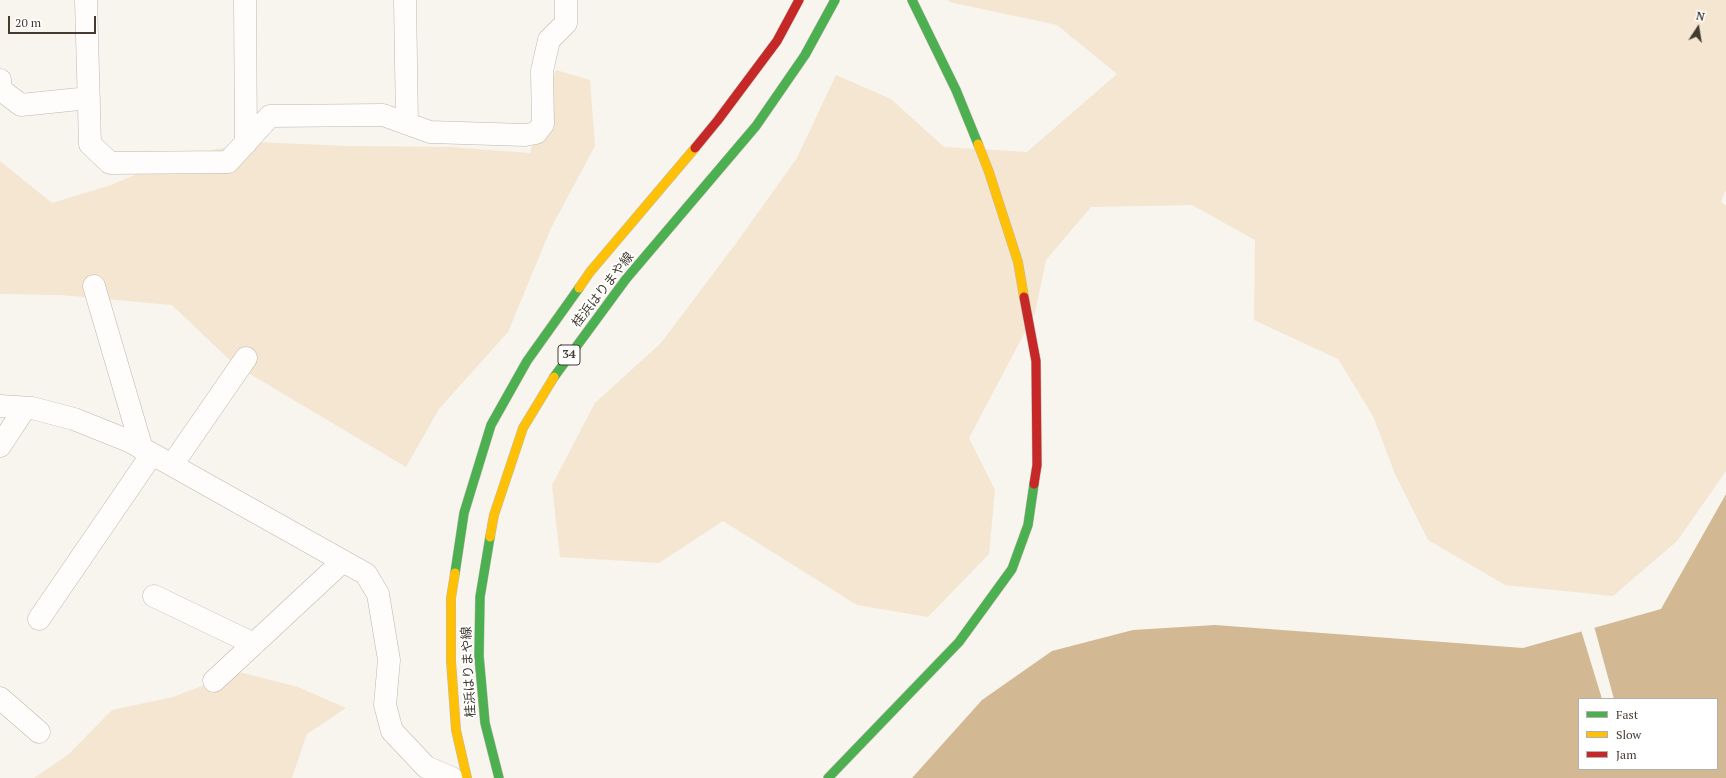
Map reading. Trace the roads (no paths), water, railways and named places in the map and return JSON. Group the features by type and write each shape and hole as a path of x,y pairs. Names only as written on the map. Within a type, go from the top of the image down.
{"main road":[{"name":"桂浜はりまや線","path":"467,778 456,730 451,660 451,598 464,514 491,425 526,361 590,272 718,120 777,41 799,0"},
{"name":"桂浜はりまや線","path":"499,778 485,723 479,656 480,598 494,515 523,428 559,368 626,279 756,126 805,55 835,0"},
{"path":"828,778 959,642 1012,569 1028,525 1037,465 1036,361 1018,262 989,172 959,96 912,0"}],"street":[{"path":"86,0 90,144 110,163 228,162 270,116 383,115 430,132 525,135 536,133 543,124 542,71 547,48 549,40 566,23 566,0"},
{"path":"245,0 246,143"},
{"path":"405,0 407,123"},
{"path":"0,80 1,90 21,105 89,98"},
{"path":"94,286 147,451"},
{"path":"172,466 246,358"},
{"path":"0,406 25,408 74,419 129,441 366,574 378,594 389,660 385,705 392,731 426,767 452,778"},
{"path":"0,446 25,408"},
{"path":"39,619 147,451"},
{"path":"214,681 343,561"},
{"path":"154,596 254,644"},
{"path":"0,698 39,732"}]}
